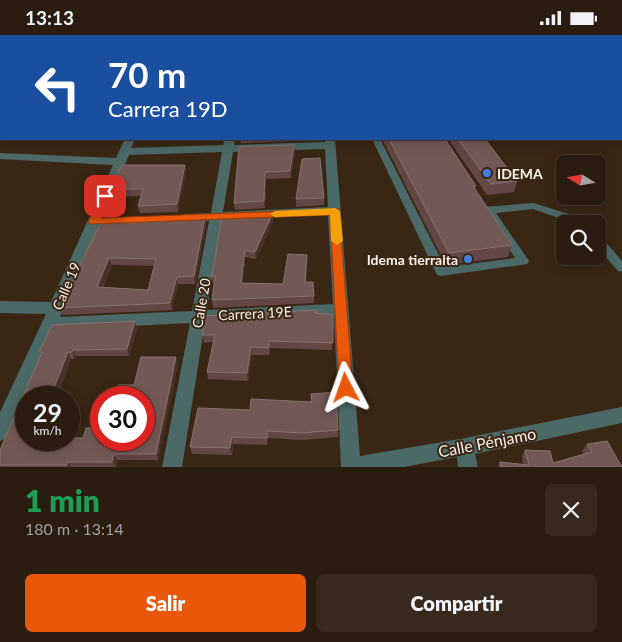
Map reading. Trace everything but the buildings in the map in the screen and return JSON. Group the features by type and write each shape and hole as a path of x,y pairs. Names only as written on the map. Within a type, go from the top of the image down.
{"street":[{"path":"0,156 229,144 330,142 352,467"},
{"name":"Calle 20","path":"172,467 229,144"},
{"name":"Calle 19","path":"0,432 50,324 124,151"},
{"path":"169,219 335,211"},
{"path":"94,222 112,221"},
{"path":"0,307 56,308"},
{"name":"Carrera 19E","path":"50,324 341,309"},
{"name":"Calle Pénjamo","path":"352,467 465,447 622,415"},
{"path":"465,447 468,467"}],"lane":[{"path":"376,140 440,272 523,261 486,207 533,206 562,215"},
{"path":"606,250 622,268"}],"slow traffic":[{"path":"275,214 335,211 337,241"}],"place":[{"name":"IDEMA","path":"487,173"},
{"name":"Idema tierralta","path":"468,259"}],"route":[{"path":"105,196 94,222 335,211 346,388"}]}
